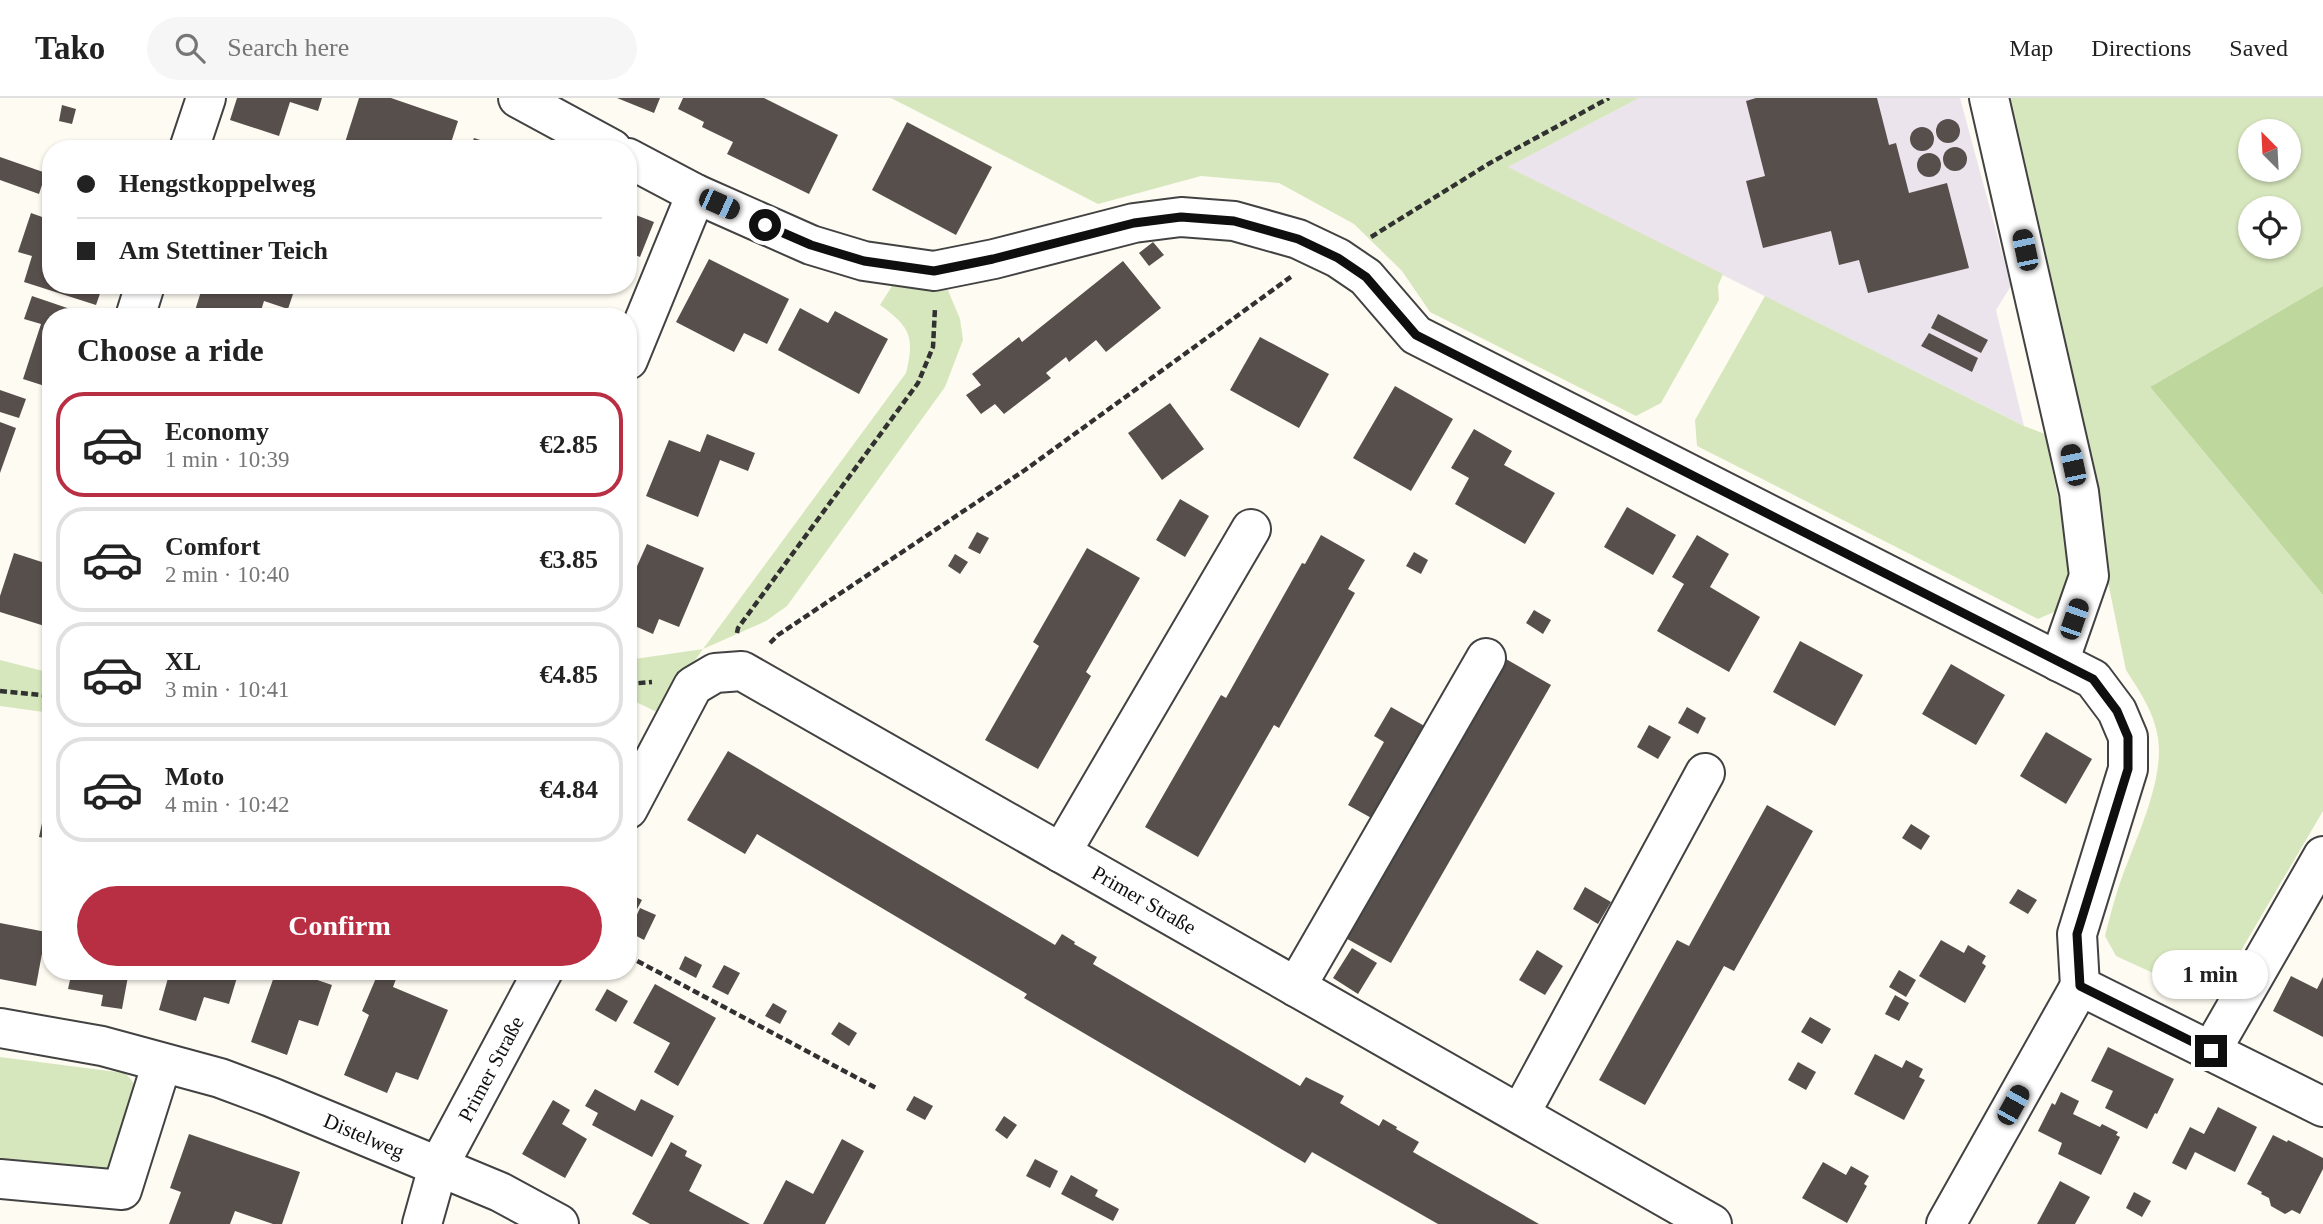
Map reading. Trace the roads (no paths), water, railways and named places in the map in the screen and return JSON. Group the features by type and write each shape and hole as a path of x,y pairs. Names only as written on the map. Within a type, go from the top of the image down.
{"street":[{"path":"192,140 206,98"},
{"path":"518,98 595,140"},
{"path":"1989,98 2081,506 2089,576 2059,662"},
{"path":"637,163 696,194 811,245 864,261 934,271 993,259 1134,223 1181,217 1234,221 1298,239 1338,258 1366,277 1416,335 2093,679 2117,711 2128,737 2128,769 2077,934 2080,986 1945,1224"},
{"path":"637,338 696,194"},
{"path":"1060,853 1251,529"},
{"path":"1296,987 1486,658"},
{"name":"Primer Straße","path":"637,792 693,686 715,673 741,671 1712,1224"},
{"path":"1520,1114 1705,773"},
{"path":"2211,1051 2323,856"},
{"name":"Primer Straße","path":"422,1224 438,1167 538,980"},
{"path":"2080,986 2323,1107"},
{"name":"Distelweg","path":"0,1028 102,1046 220,1078 500,1192 559,1224"},
{"path":"0,1179 122,1190 163,1063"}]}
